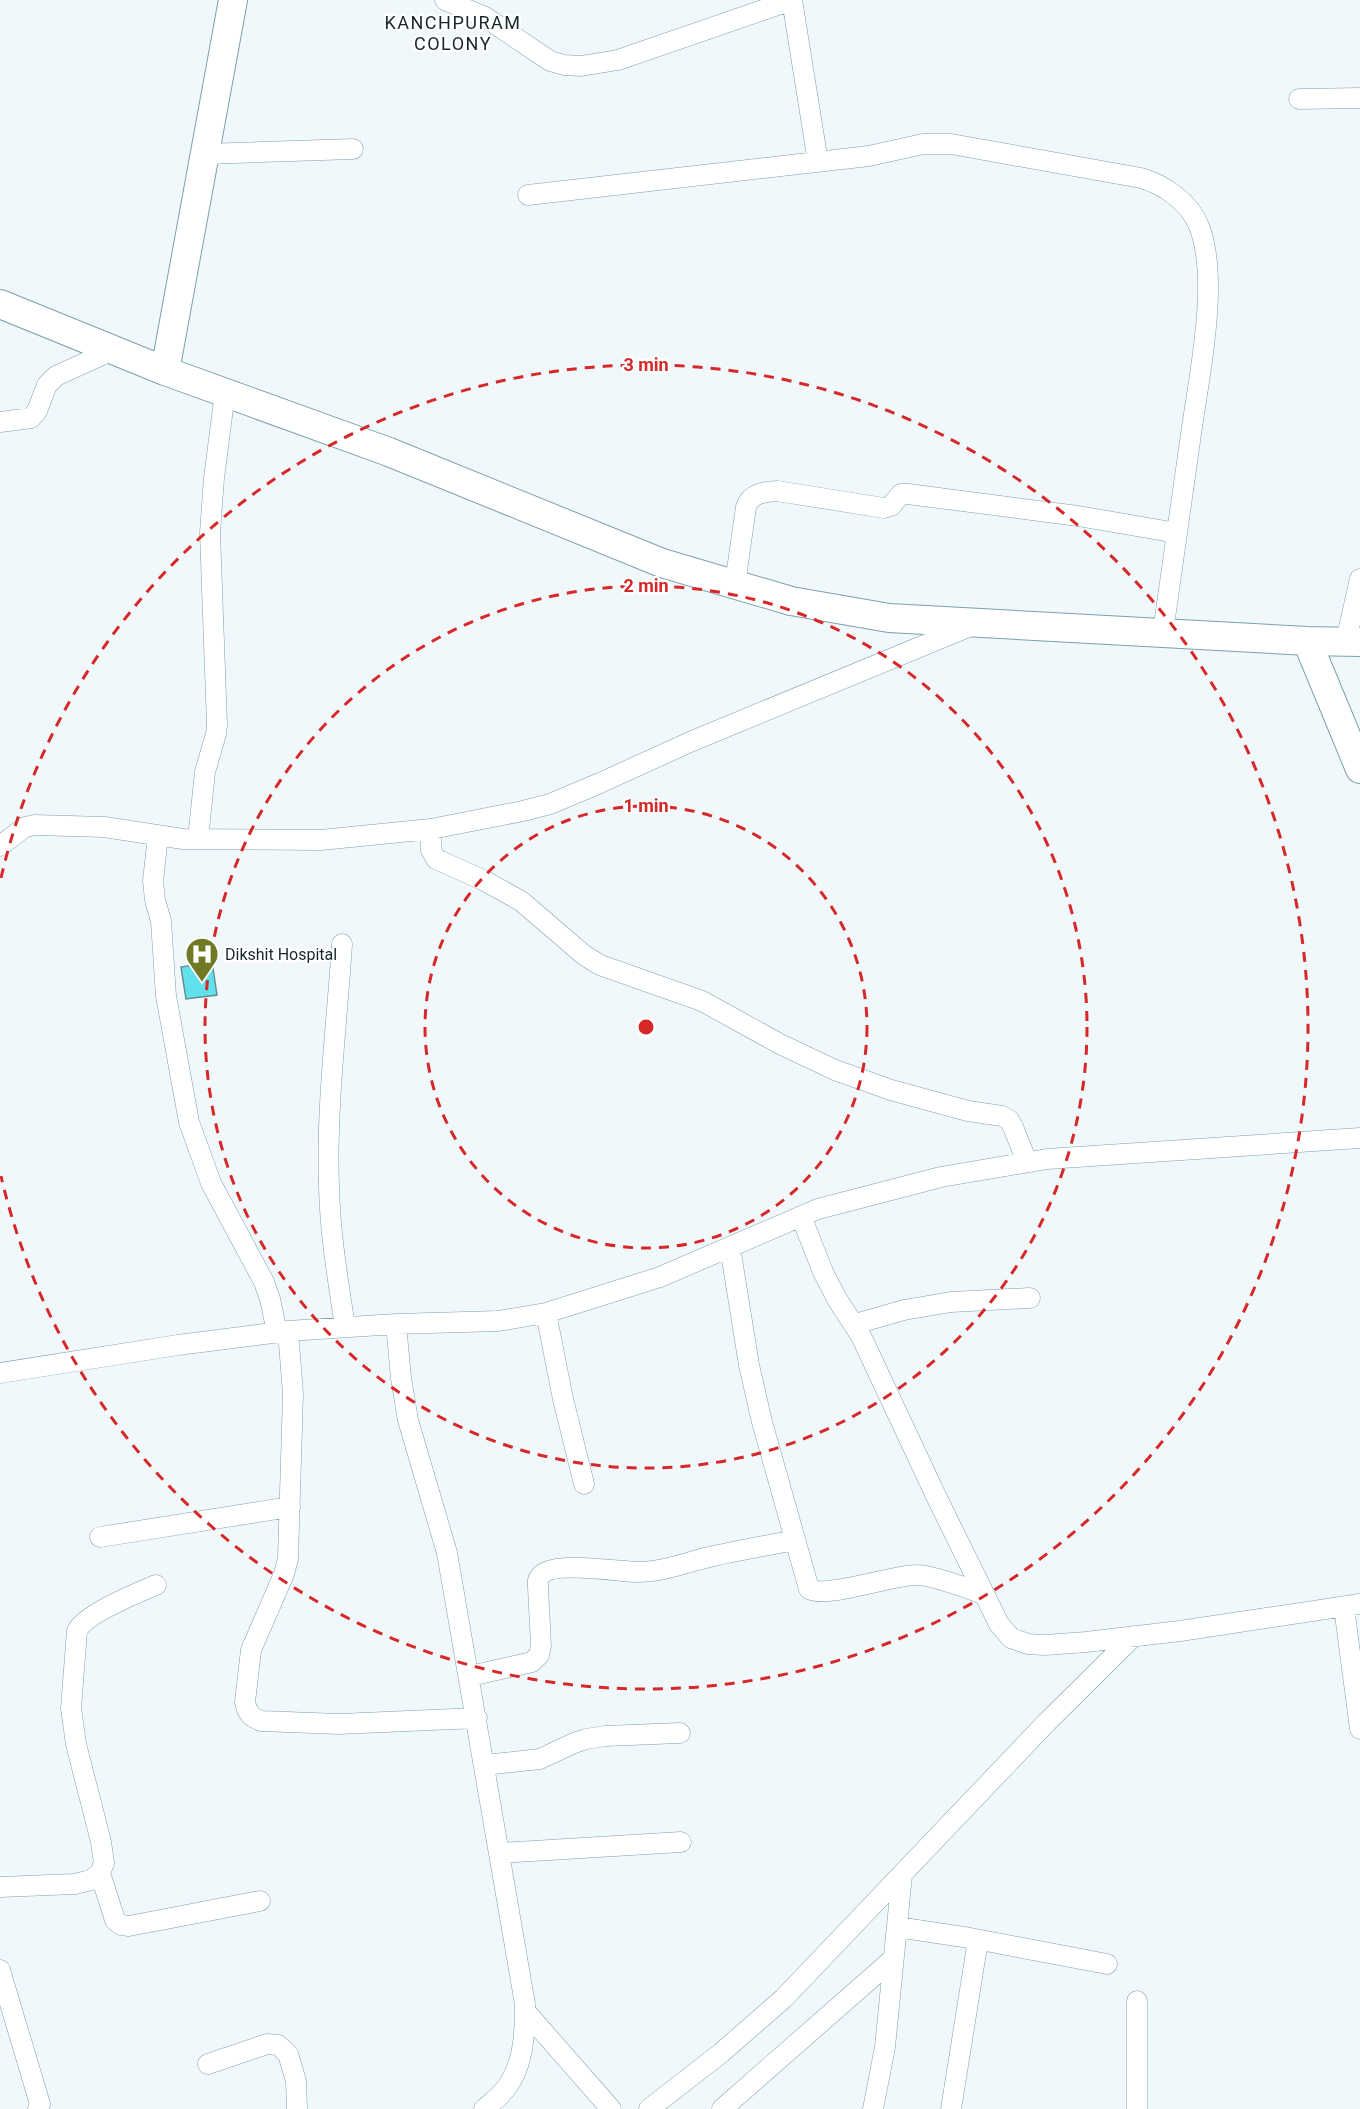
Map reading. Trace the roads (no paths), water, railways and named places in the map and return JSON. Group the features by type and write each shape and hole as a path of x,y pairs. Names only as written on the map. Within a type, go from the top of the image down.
{"main road":[{"path":"165,371 233,0"},
{"path":"0,304 165,371 389,452 662,563 791,601 889,618 1306,641 1353,641"},
{"path":"1306,641 1360,769"}],"street":[{"path":"445,0 484,17 550,61 581,66 618,60 792,0 818,162"},
{"path":"1299,99 1360,98"},
{"path":"528,195 869,156 923,144 951,144 1141,177 1154,182 1182,201 1199,225 1208,262 1209,286 1199,381 1162,632"},
{"path":"206,154 353,149"},
{"path":"0,422 31,418 37,411 47,385 56,376 113,350"},
{"path":"198,839 205,772 217,725 210,533 214,478 225,393"},
{"path":"735,584 748,500 763,492 777,490 884,508 893,504 901,494 908,494 1078,516 1177,533"},
{"path":"1353,641 1360,579"},
{"path":"0,846 25,827 35,825 104,827 198,839 321,840 431,829 550,804 690,742 978,623"},
{"path":"431,829 431,850 436,859 483,880 521,901 584,955 600,965 702,1001 780,1044 835,1070 891,1090 968,1111 1002,1116 1009,1120 1013,1127 1027,1162"},
{"path":"158,835 153,881 155,900 161,921 166,996 189,1122 211,1183 264,1282 282,1332 293,1394 289,1547 286,1567 251,1650 245,1702 247,1710 252,1717 261,1721 339,1724 477,1718"},
{"path":"342,944 328,1147 328,1185 331,1234 345,1327"},
{"path":"0,1373 178,1345 282,1332 396,1324 498,1321 546,1313 651,1280 819,1209 941,1177 1027,1162 1115,1153 1360,1138"},
{"path":"801,1216 823,1272 837,1299 855,1324 984,1594 999,1624 1011,1638 1028,1644 1086,1642 1352,1605 1360,1729"},
{"path":"730,1247 749,1365 762,1422 807,1586 815,1592 920,1574 984,1594"},
{"path":"855,1324 904,1310 951,1302 1030,1298"},
{"path":"546,1313 562,1399 584,1484"},
{"path":"396,1324 408,1420 447,1553 470,1676 525,2011 523,2047 516,2069 503,2092 484,2109"},
{"path":"100,1537 290,1507"},
{"path":"470,1676 532,1662 539,1655 541,1646 538,1587 539,1578 544,1572 591,1568 636,1572 658,1571 708,1557 795,1540"},
{"path":"0,1887 75,1884 91,1880 100,1873 104,1863 102,1842 76,1744 71,1708 77,1631 80,1625 91,1617 156,1584"},
{"path":"649,2109 721,2053 784,1998 1046,1723 1134,1636"},
{"path":"485,1765 540,1759 586,1739 605,1736 680,1734"},
{"path":"500,1853 681,1842"},
{"path":"100,1873 116,1920 121,1925 129,1926 260,1901"},
{"path":"873,2109 885,2048 902,1875"},
{"path":"897,1927 1107,1964"},
{"path":"951,2109 978,1940"},
{"path":"722,2109 893,1959"},
{"path":"0,1970 12,2016 35,2085 40,2104 38,2109"},
{"path":"1137,2001 1137,2109"},
{"path":"525,2011 611,2109"},
{"path":"208,2064 267,2044 278,2045 288,2054 296,2081 297,2109"}],"place":[{"name":"Dikshit Hospital","path":"202,983"}],"district":[{"name":"KANCHPURAM COLONY","path":"453,33"}]}
